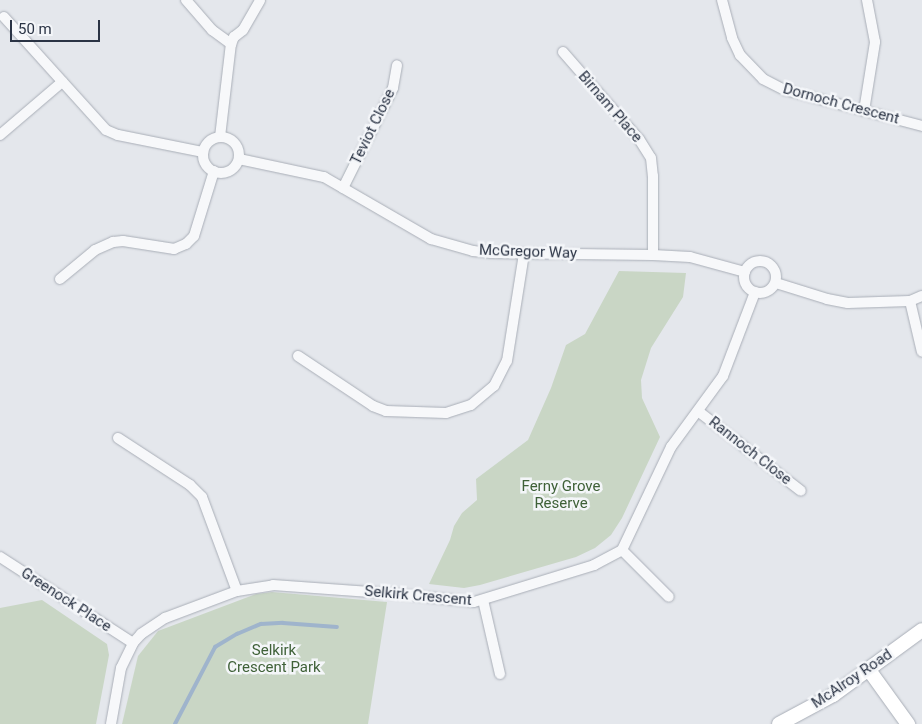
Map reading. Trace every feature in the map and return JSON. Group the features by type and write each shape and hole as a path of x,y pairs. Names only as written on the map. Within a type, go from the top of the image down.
{"street":[{"path":"186,0 212,30 231,44"},
{"path":"220,138 231,44 234,37 243,30 260,0"},
{"name":"Dornoch Crescent","path":"722,0 732,38 740,55 763,79 785,90 922,126"},
{"path":"864,111 875,42 867,0"},
{"path":"4,17 101,125 114,134 204,152"},
{"name":"Birnam Place","path":"563,52 639,139 651,158 653,176 653,255"},
{"name":"Teviot Close","path":"344,188 393,88 397,64"},
{"path":"0,135 62,82"},
{"path":"220,138 235,143 239,152 239,159 231,170 222,173 214,171 205,164 204,152 208,143 220,138"},
{"name":"McGregor Way","path":"239,159 314,173 344,188 431,239 473,251 524,254 653,255 705,260 745,272"},
{"path":"60,279 95,250 113,242 123,241 169,249 180,248 186,244 194,236 214,171"},
{"path":"298,356 374,406 386,411 446,413 465,408 484,397 494,386 507,361 524,254"},
{"path":"754,262 767,262 776,272 776,282 767,292 754,292 746,284 745,272 754,262"},
{"path":"776,282 828,299 848,303 910,300 922,296"},
{"path":"670,598 622,550 671,447 723,376 754,292"},
{"path":"910,300 922,352"},
{"name":"Rannoch Close","path":"698,411 801,491"},
{"path":"118,438 190,484 202,497 237,591"},
{"name":"Selkirk Crescent","path":"111,724 121,668 133,643 156,622 237,591 273,585 398,594 464,602 483,600 594,565 622,550"},
{"name":"Greenock Place","path":"0,557 133,643"},
{"path":"483,600 500,674"},
{"name":"McAlroy Road","path":"779,724 833,695 922,630"},
{"path":"869,670 908,724"}],"green space":[{"name":"Ferny Grove Reserve","path":"619,271 686,273 683,297 651,348 641,380 642,398 660,437 622,518 611,535 595,548 576,557 464,588 429,584 450,540 454,526 462,513 477,500 476,479 528,440 551,388 566,345 585,334"},
{"name":"Selkirk Crescent Park","path":"272,592 387,602 368,724 122,724 138,656 158,631 256,594"},
{"path":"42,600 107,644 109,655 96,724 0,724 0,608"}],"waterway":[{"path":"175,724 215,647 237,634 261,624 283,623 337,627"}]}
